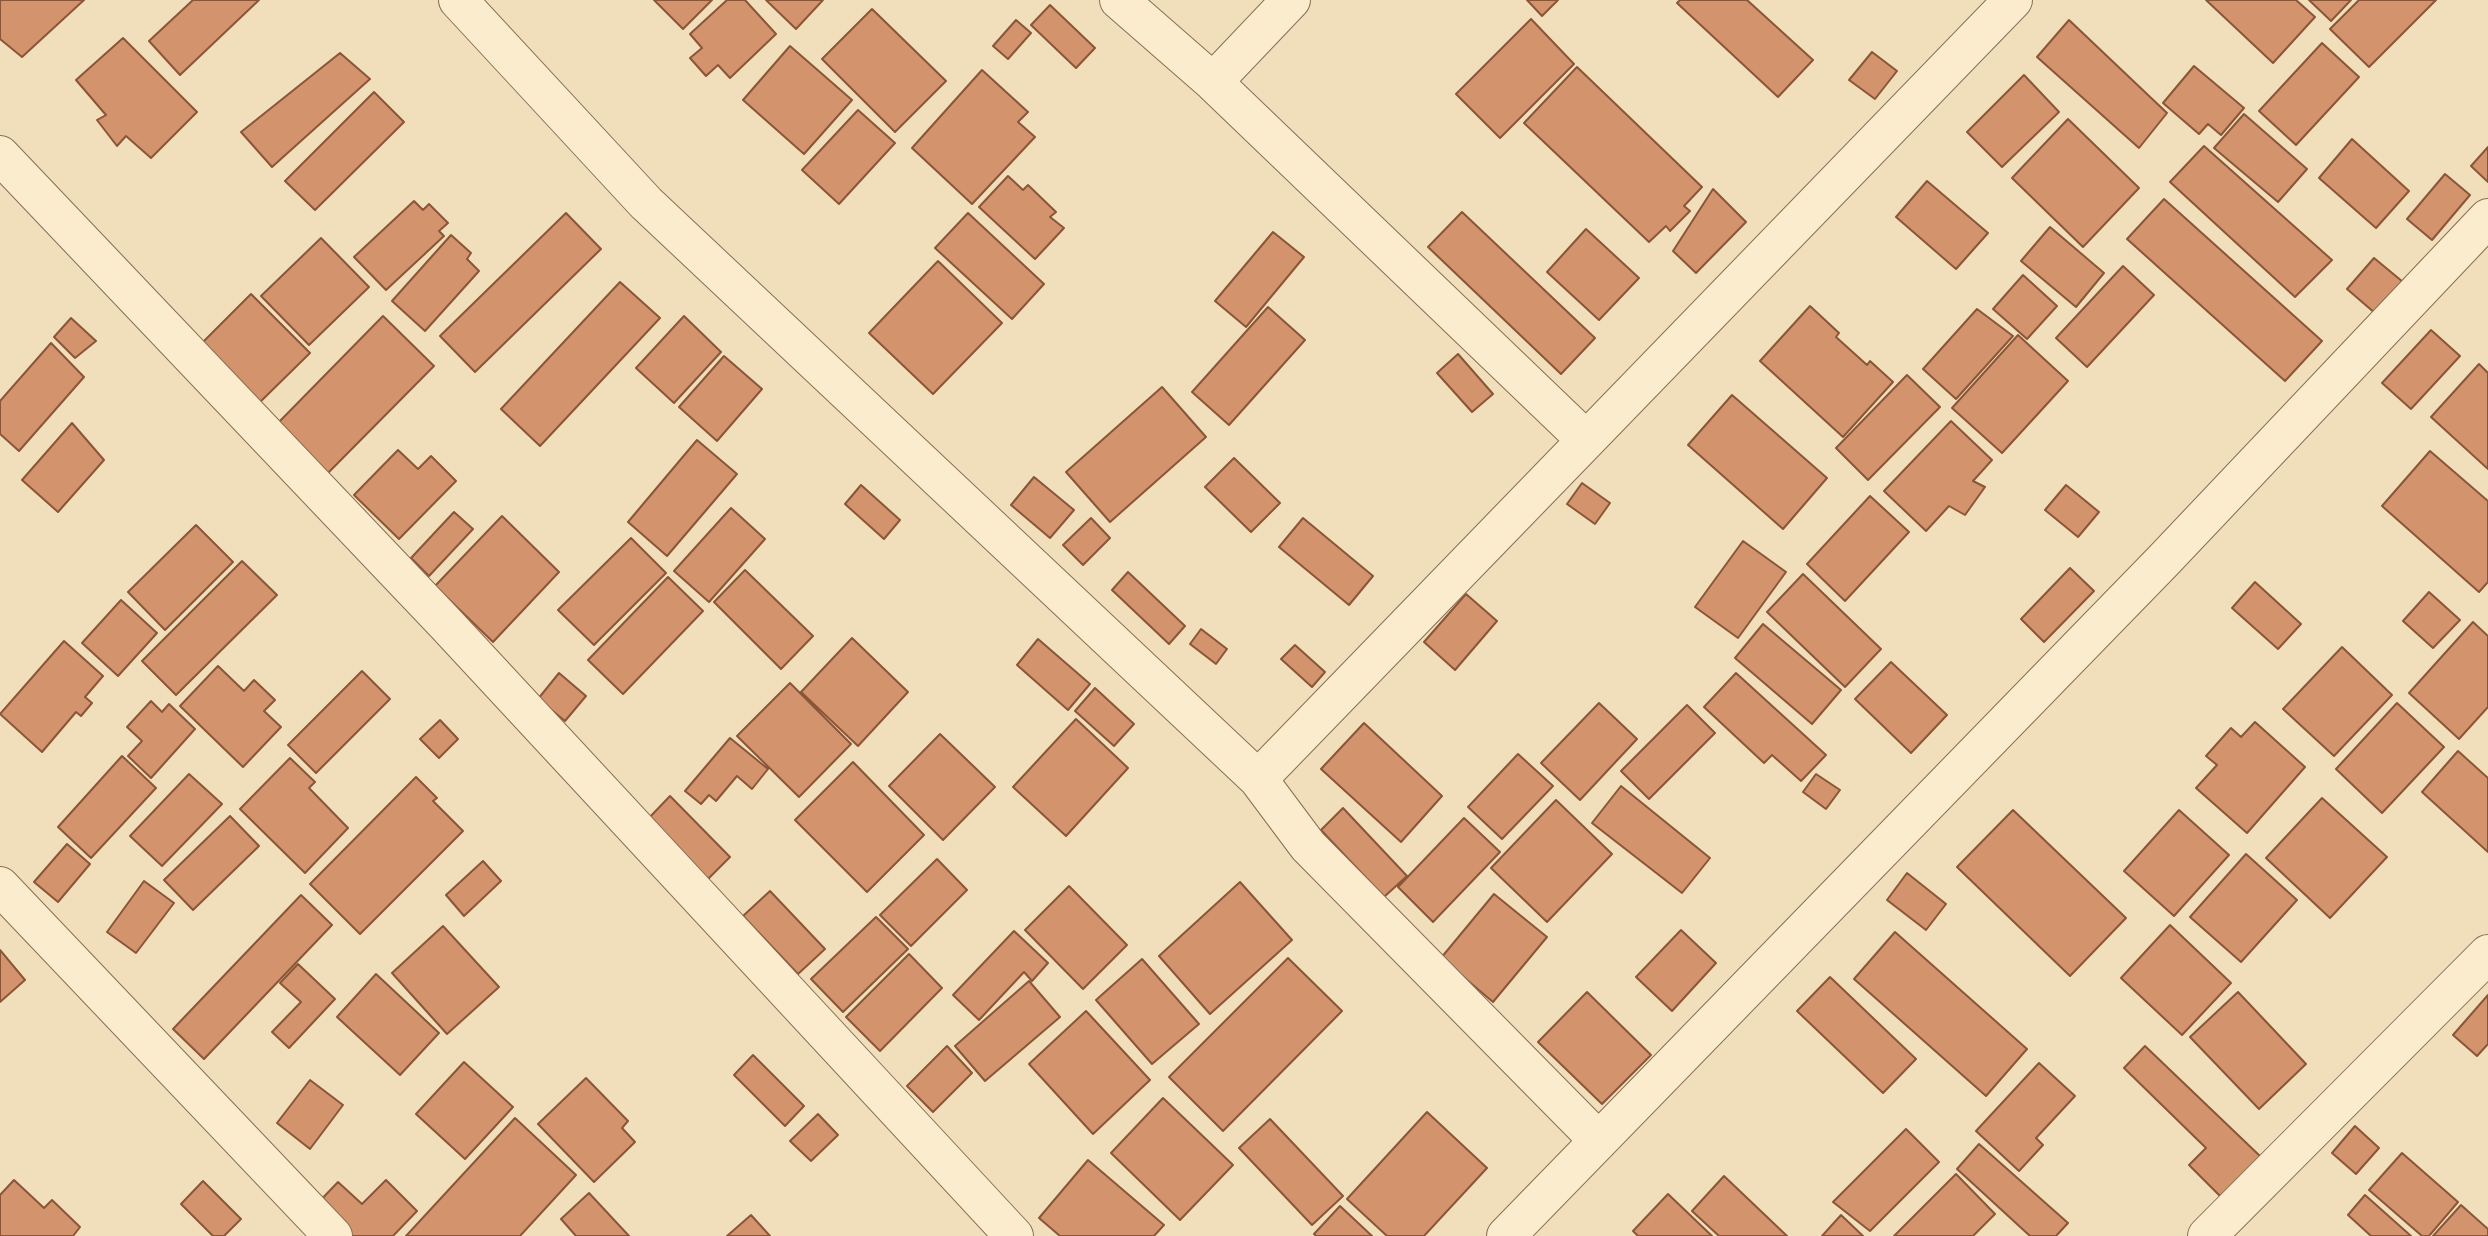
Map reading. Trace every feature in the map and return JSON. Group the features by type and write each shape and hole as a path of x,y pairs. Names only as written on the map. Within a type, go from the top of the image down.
{"street":[{"path":"458,0 646,203 1258,779 1308,846 1598,1140"},
{"path":"1119,0 1213,82 1586,440"},
{"path":"1213,82 1291,0"},
{"path":"1258,779 2012,0"},
{"path":"0,155 446,624 1014,1236"},
{"path":"1506,1236 2163,561 2488,218"},
{"path":"0,886 333,1236"},
{"path":"2207,1236 2488,954"}],"building":[{"path":"0,0 84,0 22,57 0,39"},
{"path":"193,0 259,0 180,75 149,41"},
{"path":"654,0 712,0 683,29"},
{"path":"727,0 745,0 776,34 730,78 718,65 706,76 690,58 702,48 690,34"},
{"path":"766,0 823,0 796,29"},
{"path":"1527,0 1558,0 1542,16"},
{"path":"1680,0 1747,0 1813,60 1778,97 1677,3"},
{"path":"2206,0 2296,0 2315,17 2273,63"},
{"path":"2309,0 2351,0 2331,21"},
{"path":"2359,0 2436,0 2369,67 2330,29"},
{"path":"1050,5 1095,48 1076,68 1031,25"},
{"path":"872,9 946,81 895,132 822,59"},
{"path":"1531,19 1574,64 1500,138 1456,94"},
{"path":"1016,20 1031,33 1008,59 993,46"},
{"path":"2069,20 2167,113 2139,148 2037,57"},
{"path":"123,38 197,112 151,158 126,136 117,146 97,120 106,115 76,80"},
{"path":"2322,43 2359,77 2296,145 2259,111"},
{"path":"790,46 852,100 804,154 743,100"},
{"path":"1872,52 1897,71 1875,99 1849,80"},
{"path":"340,53 370,79 272,167 241,132"},
{"path":"2194,66 2244,108 2221,135 2208,124 2199,134 2163,103"},
{"path":"1577,67 1702,187 1684,206 1690,211 1670,231 1666,226 1649,242 1524,123"},
{"path":"982,70 1028,112 1018,122 1035,137 972,204 912,148"},
{"path":"2024,75 2059,112 2002,167 1967,132"},
{"path":"374,92 404,122 315,210 285,181"},
{"path":"858,110 895,143 839,204 802,170"},
{"path":"2244,114 2307,169 2278,202 2214,148"},
{"path":"2068,119 2139,188 2083,247 2012,178"},
{"path":"2352,139 2409,191 2376,228 2319,178"},
{"path":"2204,146 2332,260 2295,297 2170,182"},
{"path":"2488,147 2488,182 2471,166"},
{"path":"2445,174 2470,195 2432,240 2407,219"},
{"path":"1008,176 1023,190 1028,185 1056,212 1050,217 1064,228 1035,259 979,207"},
{"path":"1927,181 1988,233 1956,269 1896,217"},
{"path":"1713,189 1746,222 1696,273 1673,251"},
{"path":"2164,199 2322,341 2285,381 2127,239"},
{"path":"414,201 423,210 429,204 448,223 439,231 444,236 386,290 354,257"},
{"path":"1462,212 1595,338 1561,374 1428,247"},
{"path":"566,213 601,249 475,372 440,336"},
{"path":"968,213 1044,284 1012,319 935,248"},
{"path":"2050,227 2104,273 2076,307 2021,261"},
{"path":"1586,229 1639,278 1599,320 1547,272"},
{"path":"1273,232 1304,257 1246,327 1215,301"},
{"path":"451,235 471,253 467,259 479,271 425,331 392,301"},
{"path":"321,238 369,287 309,345 261,296"},
{"path":"2374,258 2403,282 2376,314 2347,289"},
{"path":"938,261 1002,323 933,394 869,333"},
{"path":"2123,266 2154,295 2087,367 2056,338"},
{"path":"2023,275 2057,306 2027,339 1993,309"},
{"path":"620,282 660,318 540,446 501,409"},
{"path":"251,294 310,353 255,407 197,348"},
{"path":"1810,306 1839,333 1836,337 1867,365 1870,361 1893,382 1843,437 1760,361"},
{"path":"1268,307 1305,340 1229,425 1192,392"},
{"path":"1977,309 2013,336 1956,399 1923,369"},
{"path":"383,316 434,366 326,475 276,425"},
{"path":"684,316 721,352 674,403 636,368"},
{"path":"71,318 96,341 75,358 54,337"},
{"path":"2431,330 2460,356 2411,409 2382,383"},
{"path":"2018,335 2068,381 2002,453 1952,408"},
{"path":"51,343 84,377 19,451 0,434 0,401"},
{"path":"1458,354 1493,394 1472,412 1437,373"},
{"path":"724,356 762,389 717,441 679,407"},
{"path":"2479,364 2488,373 2488,469 2431,417"},
{"path":"1907,375 1940,407 1868,480 1836,448"},
{"path":"1162,387 1206,437 1110,522 1066,472"},
{"path":"1732,395 1827,478 1783,529 1688,445"},
{"path":"1951,421 1992,460 1973,481 1985,487 1965,515 1949,506 1926,531 1884,491"},
{"path":"72,423 104,460 58,512 22,480"},
{"path":"697,440 737,474 667,556 628,522"},
{"path":"398,450 418,469 431,456 456,481 399,539 354,495"},
{"path":"2430,451 2488,501 2488,582 2479,592 2382,506"},
{"path":"1234,458 1280,503 1251,532 1205,487"},
{"path":"1034,477 1074,510 1050,538 1011,505"},
{"path":"1582,483 1610,503 1595,524 1567,504"},
{"path":"861,485 900,520 884,539 845,504"},
{"path":"2066,485 2099,512 2078,537 2045,510"},
{"path":"1870,496 1909,532 1845,601 1807,564"},
{"path":"731,508 765,539 709,602 674,571"},
{"path":"454,512 473,529 429,576 411,558"},
{"path":"502,516 559,572 493,642 435,586"},
{"path":"1091,518 1110,538 1083,565 1063,545"},
{"path":"1303,518 1373,576 1349,605 1279,547"},
{"path":"196,525 233,562 165,630 128,592"},
{"path":"631,538 666,573 594,645 558,610"},
{"path":"1743,541 1786,572 1738,638 1695,607"},
{"path":"242,561 277,595 176,695 142,661"},
{"path":"2070,568 2094,591 2044,642 2021,619"},
{"path":"745,570 813,636 781,669 714,602"},
{"path":"1128,572 1185,626 1169,644 1112,590"},
{"path":"1803,574 1881,649 1845,687 1767,612"},
{"path":"668,577 703,611 623,694 588,660"},
{"path":"2255,582 2301,624 2278,649 2232,608"},
{"path":"2429,592 2460,620 2433,648 2403,621"},
{"path":"1466,594 1497,621 1455,670 1424,642"},
{"path":"121,600 157,633 118,676 82,643"},
{"path":"2473,622 2488,636 2488,707 2459,739 2409,693"},
{"path":"1763,624 1841,690 1812,724 1735,658"},
{"path":"1201,629 1227,649 1216,664 1190,644"},
{"path":"852,638 908,692 858,746 801,692"},
{"path":"1038,639 1090,684 1068,710 1017,665"},
{"path":"64,641 103,676 85,697 92,703 81,716 76,712 42,752 0,714"},
{"path":"1295,645 1325,672 1312,687 1281,659"},
{"path":"2342,647 2392,695 2334,756 2283,709"},
{"path":"1891,662 1947,715 1911,753 1855,699"},
{"path":"218,666 244,691 254,680 275,700 264,711 281,727 243,767 180,706"},
{"path":"362,671 390,699 316,773 288,745"},
{"path":"559,673 586,696 565,721 538,699"},
{"path":"1736,673 1826,755 1801,781 1772,755 1764,763 1704,707"},
{"path":"790,683 851,744 799,797 737,736"},
{"path":"1095,688 1134,724 1114,746 1075,711"},
{"path":"151,701 162,712 169,704 195,729 151,778 128,756 142,741 127,727"},
{"path":"1599,703 1637,739 1580,800 1541,763"},
{"path":"2397,703 2444,747 2382,813 2336,769"},
{"path":"1687,705 1715,733 1649,799 1621,771"},
{"path":"1076,719 1128,768 1066,836 1013,787"},
{"path":"440,720 458,739 439,758 420,739"},
{"path":"2255,722 2305,767 2247,833 2196,788 2217,765 2206,756 2231,728 2241,737"},
{"path":"1364,723 1442,796 1401,842 1321,769"},
{"path":"940,734 995,787 943,840 889,786"},
{"path":"730,738 768,769 752,789 737,776 716,801 709,795 701,804 685,791"},
{"path":"2458,751 2488,778 2488,852 2422,792"},
{"path":"1518,754 1553,786 1502,839 1468,807"},
{"path":"122,756 156,788 91,858 58,827"},
{"path":"290,758 315,782 309,788 348,828 305,873 240,809"},
{"path":"853,762 924,835 867,892 795,820"},
{"path":"189,774 222,804 162,866 130,836"},
{"path":"1816,774 1840,790 1826,809 1803,792"},
{"path":"416,777 437,798 433,801 463,831 360,934 310,884"},
{"path":"1621,786 1710,858 1682,893 1592,823"},
{"path":"670,796 730,857 706,881 647,820"},
{"path":"2322,798 2387,857 2330,918 2266,858"},
{"path":"1556,800 1612,854 1547,922 1491,868"},
{"path":"1343,808 1407,876 1384,897 1321,830"},
{"path":"2013,810 2126,918 2070,976 1957,867"},
{"path":"2179,810 2229,855 2174,916 2124,871"},
{"path":"230,816 259,846 193,910 164,880"},
{"path":"1464,818 1500,852 1433,922 1398,887"},
{"path":"67,844 90,864 58,902 34,882"},
{"path":"2246,854 2297,900 2241,962 2190,917"},
{"path":"937,859 967,890 911,946 880,915"},
{"path":"483,861 501,881 464,916 446,895"},
{"path":"1907,873 1946,904 1926,930 1887,900"},
{"path":"144,881 174,903 136,953 107,932"},
{"path":"1240,882 1292,940 1210,1014 1159,956"},
{"path":"1069,886 1127,945 1083,989 1025,930"},
{"path":"770,891 825,949 798,974 743,916"},
{"path":"1494,894 1547,937 1493,1002 1441,958"},
{"path":"301,895 332,925 204,1059 173,1029"},
{"path":"876,917 908,949 843,1012 811,979"},
{"path":"2170,925 2231,983 2182,1035 2121,978"},
{"path":"443,926 499,987 447,1034 392,973"},
{"path":"1681,930 1716,963 1672,1011 1636,977"},
{"path":"1014,931 1048,963 1032,981 1024,972 979,1020 953,995"},
{"path":"1895,932 2027,1049 1986,1096 1854,979"},
{"path":"0,950 25,980 0,1002"},
{"path":"909,954 942,988 880,1051 846,1017"},
{"path":"1288,958 1342,1011 1223,1131 1169,1077"},
{"path":"1142,959 1199,1024 1152,1064 1096,1000"},
{"path":"298,964 335,999 289,1048 272,1032 301,1002 280,983"},
{"path":"376,974 439,1033 400,1075 337,1017"},
{"path":"1830,977 1916,1059 1883,1093 1797,1011"},
{"path":"1029,981 1060,1017 985,1081 955,1046"},
{"path":"1587,992 1651,1055 1602,1104 1538,1042"},
{"path":"2238,992 2306,1064 2259,1109 2190,1037"},
{"path":"2488,995 2488,1044 2477,1056 2453,1035"},
{"path":"1086,1011 1150,1080 1093,1134 1029,1064"},
{"path":"947,1046 972,1073 933,1112 907,1086"},
{"path":"2145,1046 2261,1157 2221,1197 2189,1165 2206,1148 2124,1068"},
{"path":"753,1055 804,1106 785,1126 734,1075"},
{"path":"464,1062 513,1107 465,1159 416,1114"},
{"path":"2039,1063 2075,1096 2036,1138 2043,1145 2019,1171 1976,1131"},
{"path":"586,1078 628,1121 622,1128 635,1142 594,1182 538,1124"},
{"path":"310,1080 343,1105 310,1149 277,1123"},
{"path":"1163,1098 1233,1165 1180,1220 1111,1153"},
{"path":"1427,1112 1487,1168 1424,1236 1387,1236 1347,1199"},
{"path":"818,1114 838,1135 811,1161 790,1141"},
{"path":"515,1118 576,1175 520,1236 406,1236"},
{"path":"1270,1119 1343,1196 1312,1225 1239,1148"},
{"path":"2355,1126 2379,1148 2356,1174 2332,1153"},
{"path":"1906,1129 1939,1162 1870,1231 1833,1202"},
{"path":"1979,1144 2068,1223 2056,1236 2030,1236 1957,1169"},
{"path":"2402,1153 2458,1202 2429,1236 2422,1236 2369,1190"},
{"path":"1088,1160 1164,1225 1154,1236 1060,1236 1039,1218"},
{"path":"1956,1174 1995,1214 1973,1236 1894,1236"},
{"path":"1724,1176 1787,1236 1719,1236 1692,1211"},
{"path":"14,1180 44,1208 52,1200 80,1227 73,1236 0,1236 0,1195"},
{"path":"386,1180 417,1211 393,1236 344,1236 314,1207 338,1182 362,1204"},
{"path":"203,1181 241,1219 224,1236 213,1236 181,1204"},
{"path":"589,1193 629,1236 576,1236 561,1219"},
{"path":"1668,1194 1712,1236 1638,1236 1633,1231"},
{"path":"2365,1195 2411,1236 2371,1236 2348,1215"},
{"path":"2461,1205 2488,1229 2488,1236 2433,1236"},
{"path":"1340,1206 1372,1236 1316,1236 1314,1234"},
{"path":"751,1215 770,1236 727,1236"},
{"path":"1841,1215 1863,1236 1822,1236"}]}
